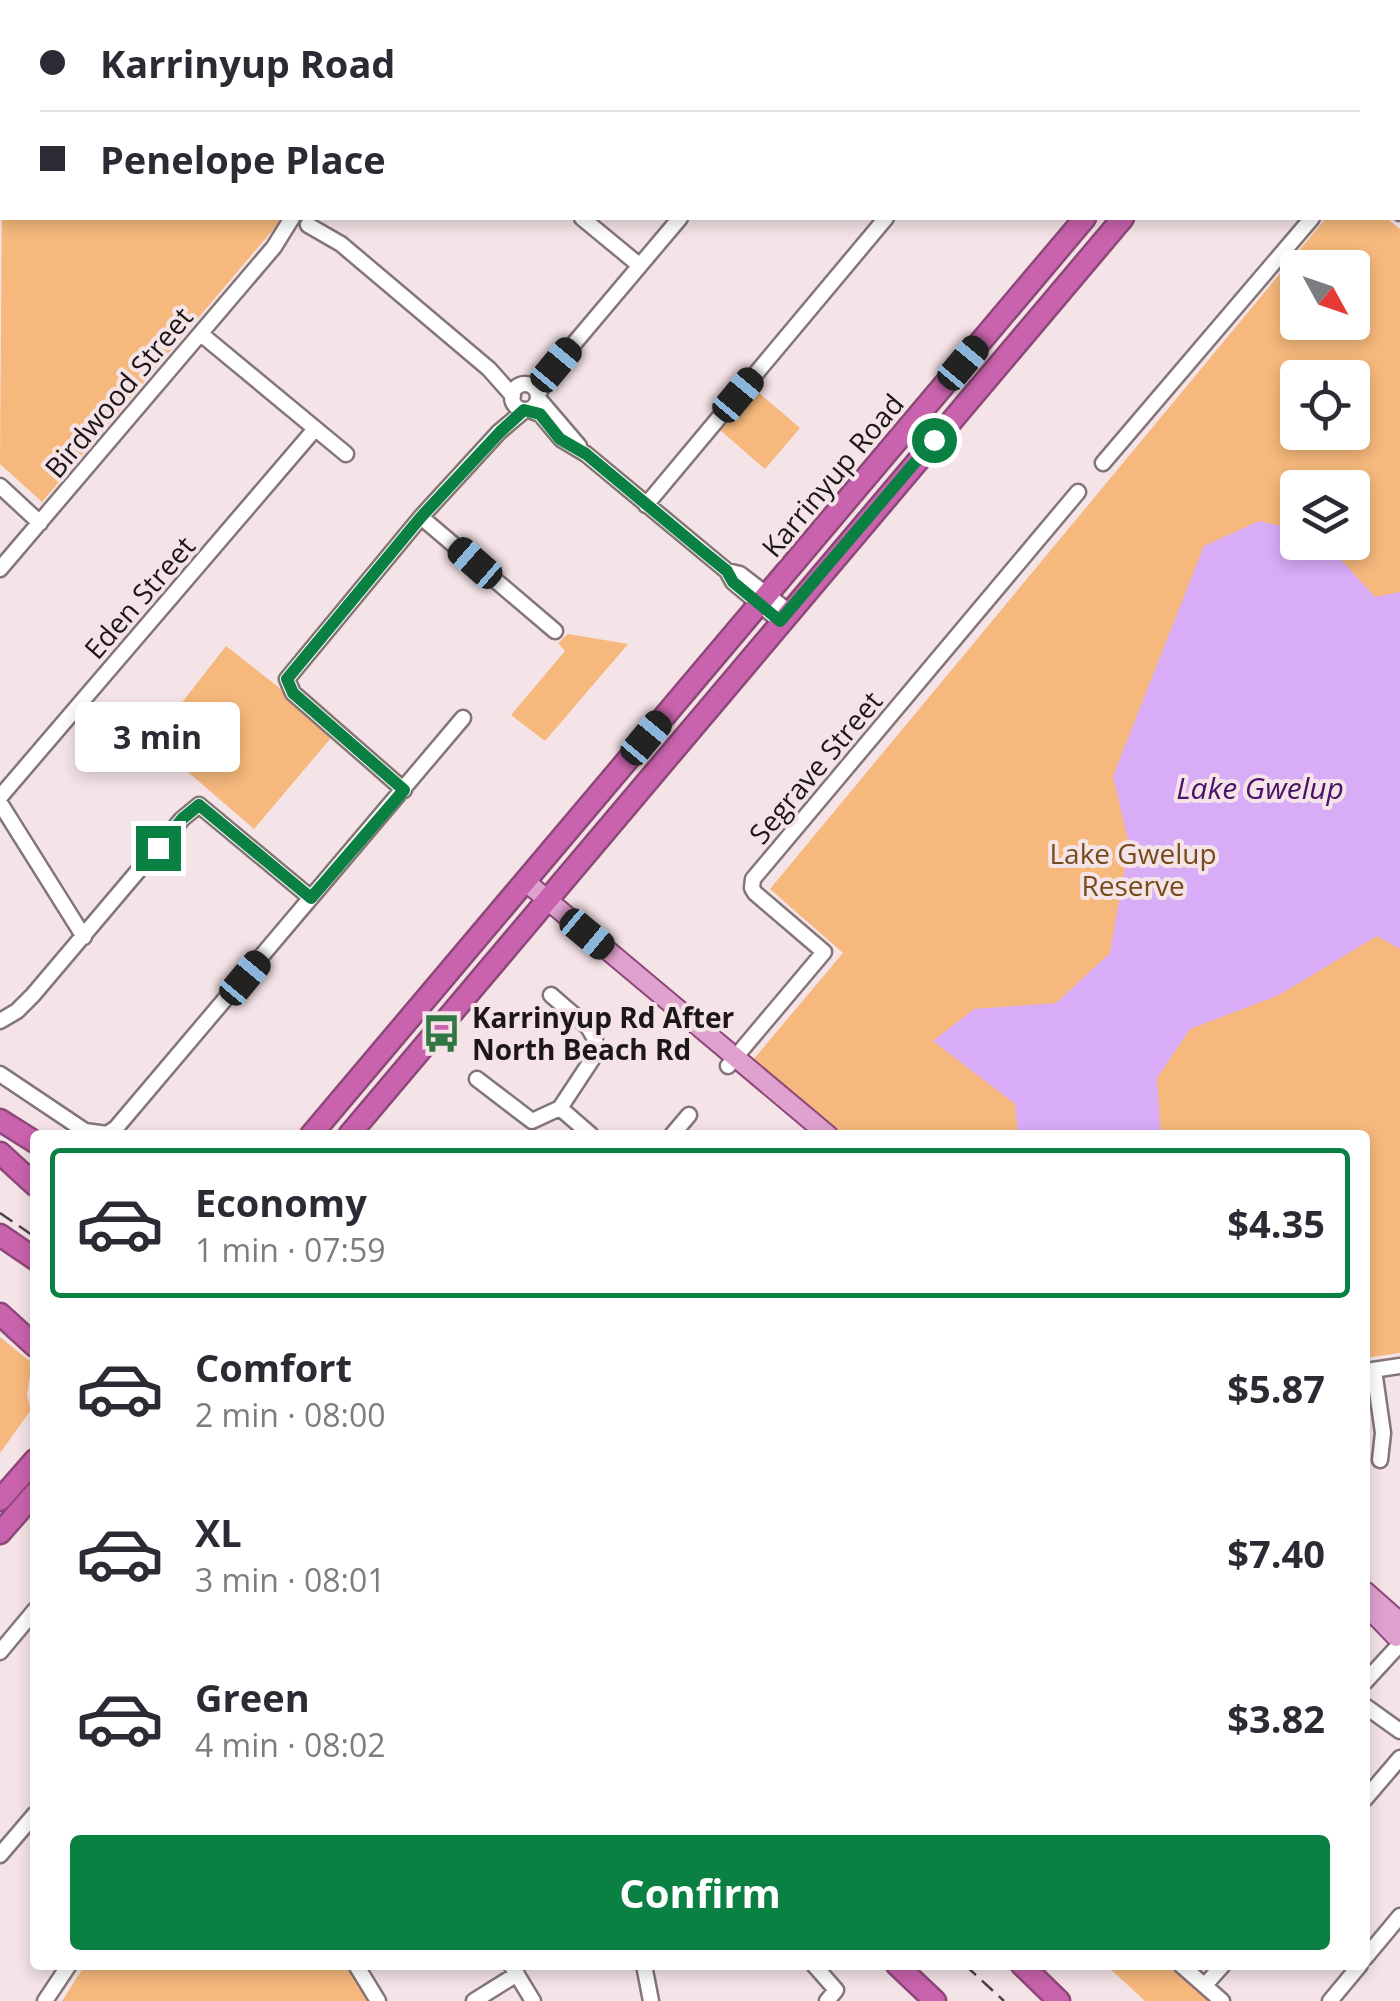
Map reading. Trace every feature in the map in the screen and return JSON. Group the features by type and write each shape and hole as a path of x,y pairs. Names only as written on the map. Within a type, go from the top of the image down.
{"highway":[{"name":"Karrinyup Road","path":"318,1130 1084,220"},
{"name":"Karrinyup Road","path":"353,1130 1121,220"},
{"path":"0,1120 30,1139"},
{"path":"0,1153 30,1180"},
{"path":"0,1171 30,1191"},
{"path":"0,1235 30,1256"},
{"path":"0,1314 30,1341"},
{"path":"0,1500 30,1466"},
{"path":"0,1533 30,1500"},
{"path":"901,1970 935,2001"},
{"path":"1027,1970 1059,2001"}],"main road":[{"path":"522,886 732,1062 821,1130"},
{"path":"732,1062 804,1130"},
{"path":"1370,1597 1399,1634"},
{"path":"1370,1609 1399,1634"}],"street":[{"path":"307,220 342,244 526,397 560,439 586,454 727,571 740,574 784,616"},
{"name":"Birdwood Street","path":"0,568 274,247 307,220"},
{"path":"584,220 639,265"},
{"path":"404,790 293,693 287,684 289,674 678,220"},
{"path":"646,504 884,220"},
{"path":"1102,463 1310,220"},
{"path":"201,334 346,454"},
{"name":"Eden Street","path":"0,800 315,429"},
{"path":"0,486 40,524"},
{"name":"Segrave Street","path":"732,1062 824,952 744,889 1078,492"},
{"path":"421,517 555,631"},
{"path":"112,1130 124,1121 463,718"},
{"path":"0,800 84,936"},
{"path":"0,1021 33,995 182,819 199,805 311,898"},
{"path":"477,1078 532,1122 560,1108 596,1055 595,1039 551,994"},
{"path":"0,1074 83,1130"},
{"path":"560,1108 585,1130"},
{"path":"676,1130 689,1115"},
{"path":"1370,1371 1400,1366"},
{"path":"1370,1375 1383,1433 1380,1460"},
{"path":"0,1652 30,1616"},
{"path":"1370,1675 1399,1634"},
{"path":"1370,1710 1400,1731"},
{"path":"1370,1793 1400,1758"},
{"path":"0,1855 30,1820"},
{"path":"1370,1952 1400,1916"},
{"path":"45,2001 66,1970"},
{"path":"359,1970 378,2001"},
{"path":"474,2001 514,1970 533,2001"},
{"path":"645,1970 650,2001"},
{"path":"817,1970 831,1995"},
{"path":"1187,1970 1222,2001"},
{"path":"1205,1986 1219,1970"},
{"path":"1330,2001 1356,1970"}],"green space":[{"path":"2,220 281,220 42,502 0,464"},
{"name":"Lake Gwelup Reserve","path":"1324,220 1389,220 1400,229 1400,1353 1370,1357 1370,1130 835,1130 752,1061 843,953 770,889 1280,274 1280,340 1370,340 1370,250 1299,250"},
{"path":"751,386 800,428 765,469 713,424"},
{"path":"568,634 628,644 545,741 511,715 565,651 558,643"},
{"path":"226,646 336,732 254,829 152,741"},
{"path":"0,1337 30,1361 30,1411 0,1453"},
{"path":"82,1970 353,1970 371,2001 62,2001"},
{"path":"1111,1970 1176,1970 1210,2001 1145,2001"}],"water":[{"name":"Lake Gwelup","path":"1259,521 1280,526 1280,560 1341,560 1375,597 1400,592 1400,949 1377,936 1279,995 1190,1029 1157,1078 1161,1130 1018,1130 1015,1104 933,1041 974,1009 1056,1003 1110,953 1129,844 1113,776 1204,546"}],"railway":[{"path":"0,1213 30,1234"},
{"path":"970,1970 1004,2001"}],"place":[{"name":"Karrinyup Rd After North Beach Rd","path":"442,1033"}],"route":[{"path":"158,848 194,808 206,807 311,898 404,790 293,693 287,679 421,517 524,410 540,414 560,439 586,454 727,571 733,582 780,621 934,440"}]}
